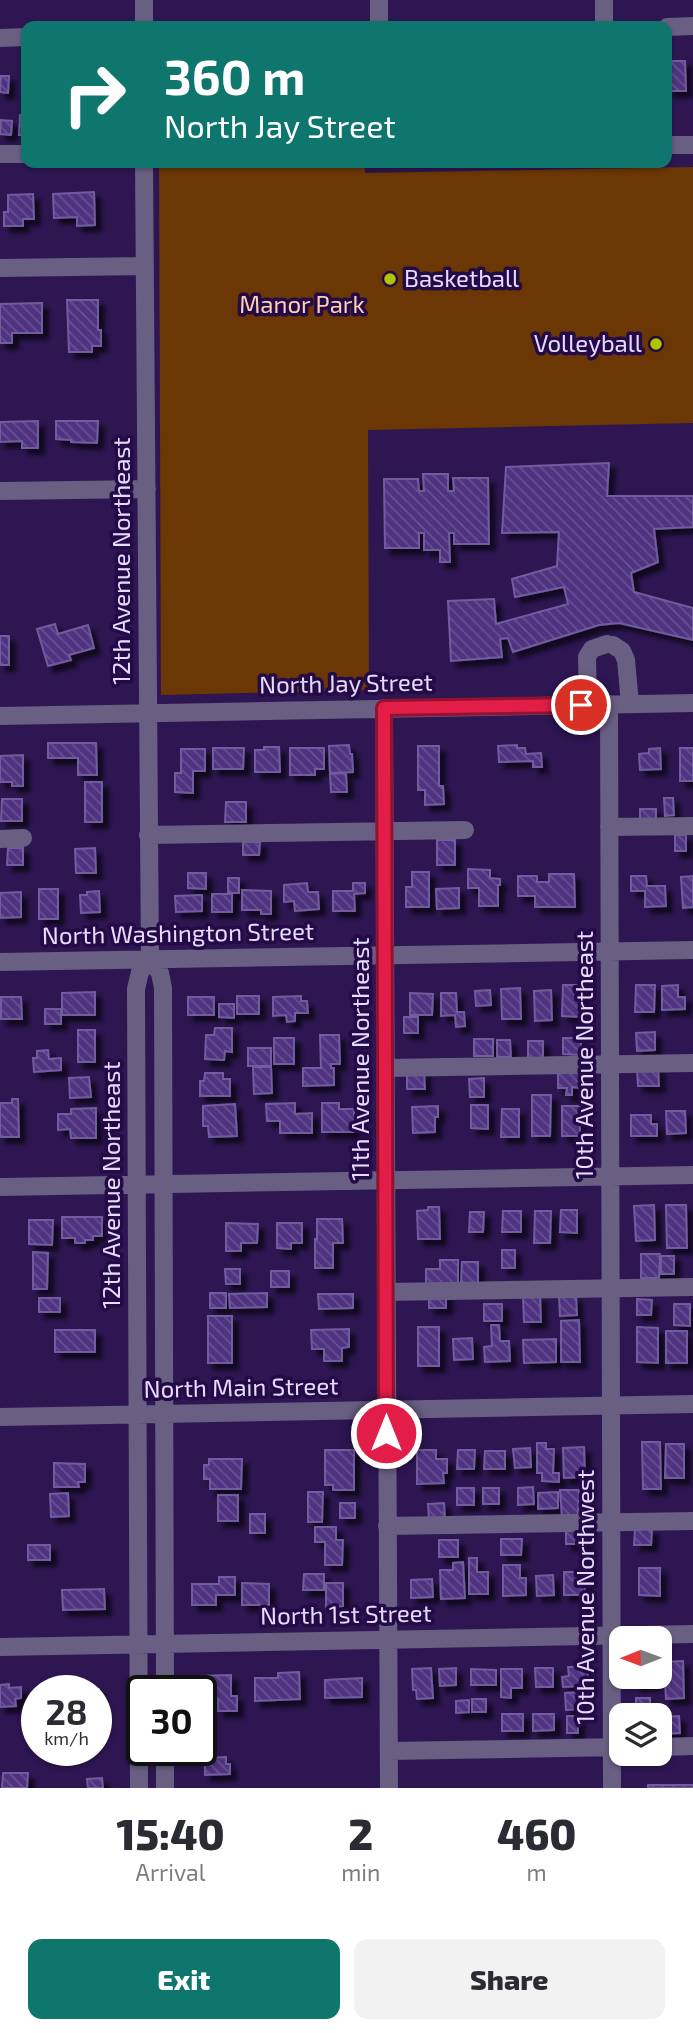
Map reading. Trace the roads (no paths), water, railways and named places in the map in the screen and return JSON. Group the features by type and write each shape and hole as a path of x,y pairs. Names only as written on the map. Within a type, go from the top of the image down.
{"street":[{"path":"144,0 145,21"},
{"path":"379,0 379,21"},
{"path":"604,0 604,21"},
{"path":"672,27 693,26"},
{"path":"0,38 21,37"},
{"path":"672,145 693,145"},
{"path":"0,154 21,154"},
{"name":"12th Avenue Northeast","path":"144,168 150,959 160,973 163,988 165,1675"},
{"path":"0,268 145,266"},
{"path":"0,491 147,489"},
{"path":"588,705 587,657 592,649 610,645 622,651 626,660 629,704"},
{"name":"North Jay Street","path":"0,716 693,703"},
{"name":"10th Avenue Northeast","path":"609,704 610,1406"},
{"name":"11th Avenue Northeast","path":"384,708 389,1788"},
{"path":"609,827 693,826"},
{"path":"148,835 465,830"},
{"path":"0,839 23,838"},
{"name":"North Washington Street","path":"0,962 693,950"},
{"name":"12th Avenue Northeast","path":"139,1788 136,989 140,972 150,959"},
{"path":"386,1068 693,1063"},
{"path":"0,1187 693,1175"},
{"path":"386,1292 693,1287"},
{"name":"North Main Street","path":"0,1417 693,1404"},
{"name":"10th Avenue Northwest","path":"610,1406 610,1626"},
{"path":"387,1526 693,1521"},
{"name":"North 1st Street","path":"672,1634 693,1634"},
{"name":"North 1st Street","path":"0,1647 609,1635"},
{"path":"672,1747 693,1746"},
{"path":"389,1751 609,1747"},
{"path":"165,1766 165,1788"},
{"name":"10th Avenue Northwest","path":"612,1788 615,1766"}],"place":[{"name":"Basketball","path":"390,279"},
{"name":"Volleyball","path":"656,344"}],"park label":[{"name":"Manor Park","path":"302,305"}]}
